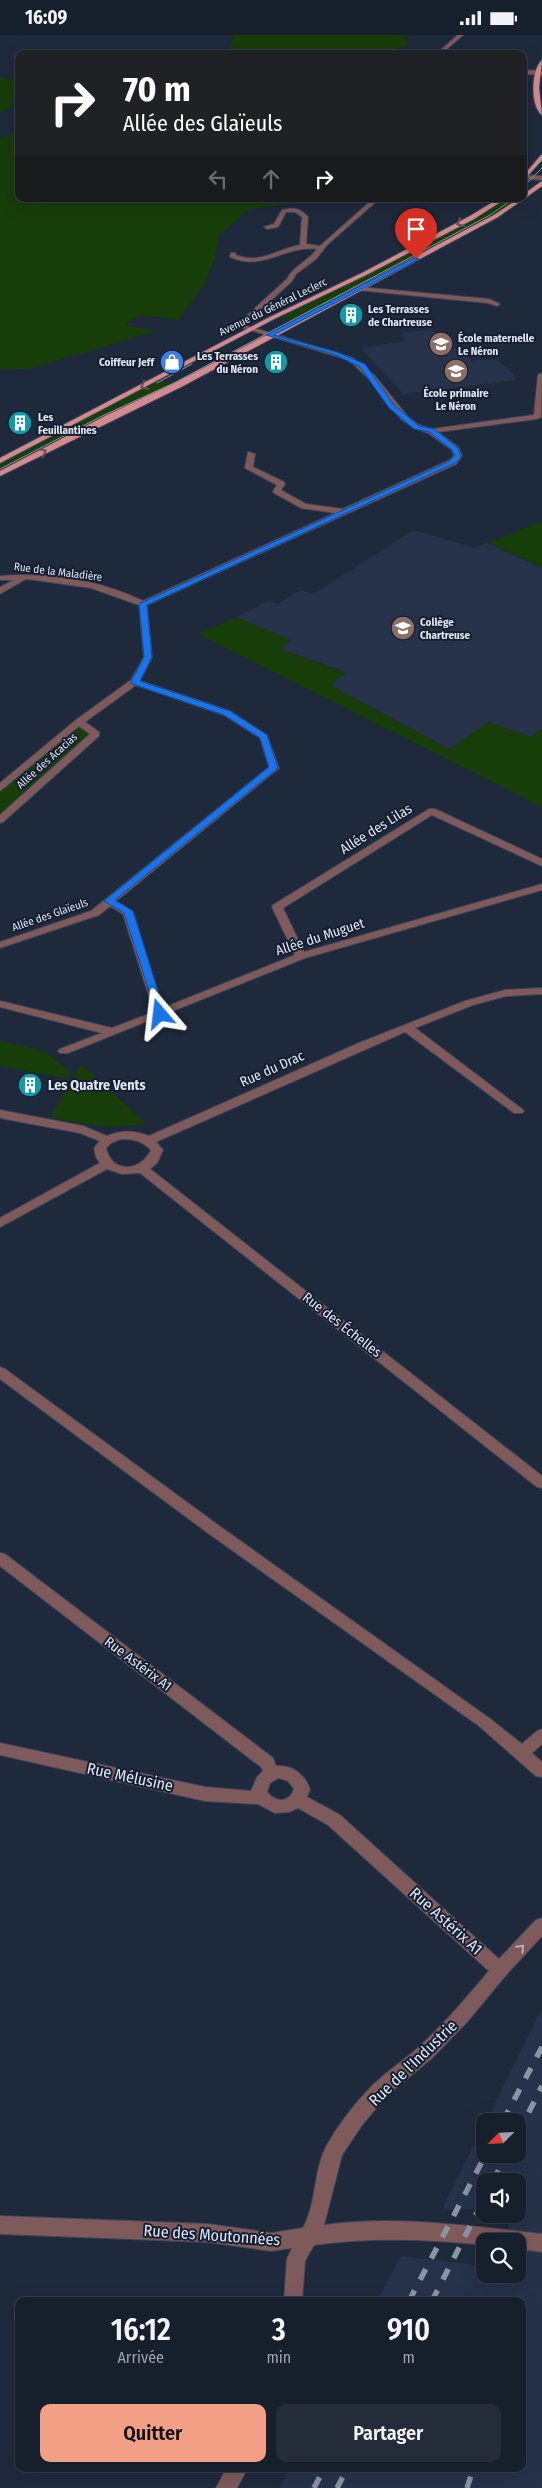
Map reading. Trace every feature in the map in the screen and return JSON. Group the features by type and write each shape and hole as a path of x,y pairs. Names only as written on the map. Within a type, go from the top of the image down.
{"main road":[{"path":"542,62 538,107 542,113"},
{"path":"527,174 542,156"},
{"name":"Avenue du Général Leclerc","path":"527,195 542,183"},
{"name":"Avenue du Général Leclerc","path":"0,461 249,330 360,276 497,202"},
{"name":"Avenue du Général Leclerc","path":"0,474 108,418 180,384 496,216 517,202"}],"street":[{"path":"443,50 461,35"},
{"path":"527,72 540,73"},
{"path":"527,177 542,178"},
{"path":"373,202 325,244 323,248 294,273 290,280 244,321 244,327 249,330 335,353 357,362 362,365 392,407 417,428 431,431 537,417"},
{"path":"267,227 276,226 284,211 300,211 305,217 304,246"},
{"path":"233,254 232,256 243,261 259,261 304,246 323,248"},
{"path":"359,289 489,301 497,304"},
{"path":"542,375 537,417 542,424"},
{"path":"143,604 453,462 458,456 455,449 431,431"},
{"path":"251,454 249,468 281,484 277,491 304,506 344,512"},
{"path":"0,591 24,577"},
{"name":"Rue de la Maladière","path":"0,578 24,577 91,585 123,593 143,604"},
{"name":"Allée des Acacias","path":"0,788 79,722 135,682 148,657 143,604"},
{"name":"Allée des Glaïeuls","path":"0,945 95,913 274,768 264,737 227,713 135,682"},
{"name":"Allée des Acacias","path":"0,820 96,734 79,722"},
{"name":"Allée des Lilas","path":"301,956 277,907 432,811 542,863"},
{"name":"Allée du Muguet","path":"64,1051 301,956 542,887"},
{"path":"109,901 128,911 160,1014"},
{"name":"Rue du Drac","path":"150,1140 407,1027 469,1003 506,993 542,991"},
{"path":"0,1004 113,1031"},
{"path":"407,1027 518,1111"},
{"path":"0,1114 84,1130 107,1140"},
{"path":"120,1135 138,1135 150,1140 157,1150 152,1162 142,1168 127,1171 114,1169 106,1165 100,1158 100,1148 107,1140 120,1135"},
{"path":"0,1223 106,1165"},
{"name":"Rue des Échelles","path":"142,1168 542,1483"},
{"path":"0,1372 213,1529 484,1722 542,1771"},
{"name":"Rue Astérix A1","path":"0,1558 267,1763 272,1773"},
{"path":"522,1753 542,1735"},
{"name":"Rue Mélusine","path":"0,1749 205,1793 261,1798"},
{"path":"272,1773 286,1773 297,1779 302,1789 298,1800 286,1807 279,1808 272,1807 261,1798 259,1793 262,1781 272,1773"},
{"name":"Rue Astérix A1","path":"298,1800 334,1820 500,1970"},
{"path":"500,1970 542,1925"},
{"name":"Rue de l'Industrie","path":"293,2297 296,2259 318,2219 322,2192 334,2151 356,2119 380,2090 426,2052 461,2017 500,1970"},
{"name":"Rue des Moutonnées","path":"0,2225 208,2233 271,2242 348,2231 445,2232 542,2243"},
{"path":"226,2488 235,2472"}],"shaded area":[{"path":"431,329 472,361 496,359 517,380 403,394 361,348 406,341 402,336 404,332"},
{"name":"Collège Chartreuse","path":"413,530 475,548 487,543 542,568 542,728 531,737 489,723 449,749 330,685 346,672 276,648 236,617 269,601 278,604 300,590 314,594"},
{"path":"542,2009 542,2488 279,2488 287,2472 526,2472 526,2297 379,2297 401,2256 476,2265 476,2283 526,2283 526,2233 507,2233 509,2223 526,2223 526,2173 476,2173 476,2209 442,2209 476,2140 476,2163 526,2163 526,2113 490,2113"}],"green space":[{"path":"230,35 411,35 403,38 410,44 395,50 226,50 230,48 234,37"},
{"path":"0,77 14,81 12,108 0,112"},
{"path":"15,133 15,202 292,202 248,210 219,236 215,257 206,282 179,320 141,315 125,325 156,331 29,369 0,369 0,139"},
{"path":"500,202 514,202 493,216 293,321 280,318 373,272"},
{"path":"158,380 175,384 0,472 0,464"},
{"path":"542,521 542,567 489,543"},
{"path":"236,617 291,640 279,649 346,673 330,685 449,749 489,722 531,737 542,728 542,807 198,634"},
{"path":"79,722 96,734 0,820 0,788"},
{"path":"0,1041 44,1051 71,1072 67,1079 0,1066"},
{"path":"81,1064 146,1123 110,1126 86,1124 50,1117"}],"tram line":[{"path":"527,183 542,168"},
{"path":"0,469 102,416 174,383 490,215 509,202"},
{"path":"157,383 192,364"}],"railway":[{"path":"507,2113 542,2047"},
{"path":"526,2118 542,2086"},
{"path":"411,2297 481,2163"},
{"path":"497,2173 502,2163"},
{"path":"434,2297 476,2215"},
{"path":"314,2488 322,2472"},
{"path":"337,2488 345,2472"},
{"path":"467,2488 472,2472"}],"place":[{"name":"Les Terrasses de Chartreuse","path":"351,315"},
{"name":"École maternelle Le Néron","path":"441,344"},
{"name":"Coiffeur Jeff","path":"172,362"},
{"name":"Les Terrasses du Néron","path":"276,362"},
{"name":"École primaire Le Néron","path":"456,371"},
{"name":"Les Feuillantines","path":"20,423"},
{"name":"Collège Chartreuse","path":"403,628"},
{"name":"Les Quatre Vents","path":"30,1085"}],"route":[{"path":"160,1014 128,911 109,901 274,768 264,737 227,713 135,682 148,657 143,604 453,462 458,456 455,449 431,431 417,428 392,407 362,365 335,353 269,335 416,259"}]}
